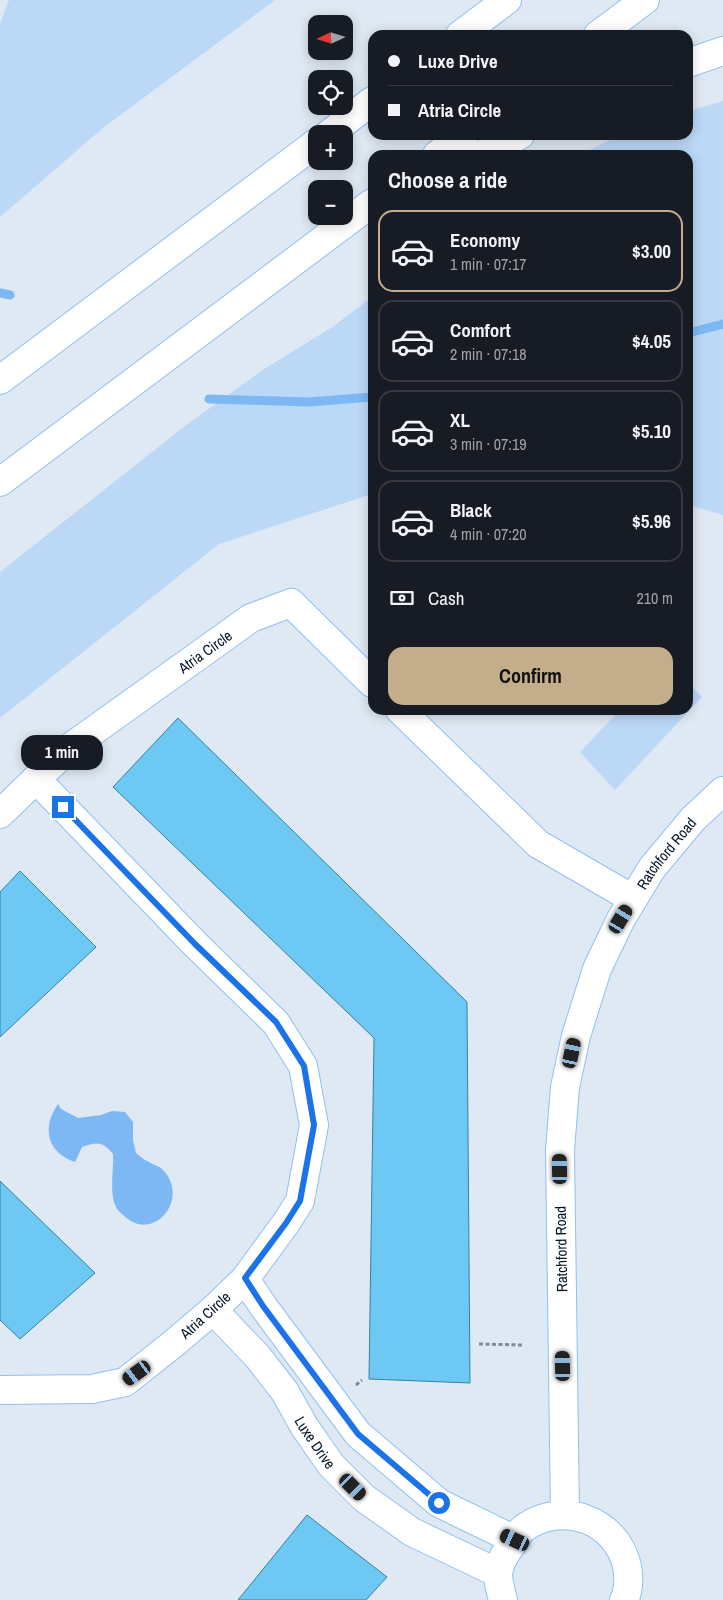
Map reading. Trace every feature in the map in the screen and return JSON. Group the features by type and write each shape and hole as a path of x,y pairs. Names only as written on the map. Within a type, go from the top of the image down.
{"main road":[{"path":"467,30 507,0"},
{"path":"605,30 645,0"},
{"path":"693,61 723,51"},
{"path":"341,125 368,104"},
{"path":"444,150 457,140"},
{"path":"490,150 510,140"},
{"path":"0,380 308,149"},
{"path":"0,482 362,214"},
{"name":"Atria Circle","path":"0,814 68,749 251,618 291,604 368,679"},
{"path":"405,715 538,844 633,899"},
{"name":"Atria Circle","path":"0,1390 92,1389 125,1382 155,1359 213,1310 245,1278 286,1223 300,1201 314,1125 304,1066 276,1022 195,944 36,780"},
{"name":"Ratchford Road","path":"565,1514 560,1150 565,1087 576,1036 597,969 621,919 652,868 693,819 723,790"},
{"path":"245,1278 263,1306 358,1434 439,1503 515,1540"},
{"name":"Luxe Drive","path":"213,1310 258,1357 285,1392 304,1426 331,1465 364,1498 412,1532 498,1573"},
{"path":"503,1600 498,1573 503,1556 523,1529 542,1518 565,1514 588,1519 613,1537 624,1556 628,1573 624,1600"}],"path":[{"path":"479,1344 522,1345"}],"shaded area":[{"path":"9,0 275,0 103,128 0,217 0,24"},
{"path":"723,101 723,515 693,506 693,150 589,150 610,140 693,140 693,110"},
{"path":"368,300 368,495 219,544 0,718 0,572 185,426 264,369 331,328"},
{"path":"693,687 702,697 693,707"},
{"path":"615,715 685,715 615,790 580,752"}],"water":[{"path":"58,1104 61,1109 78,1118 101,1115 112,1111 125,1112 133,1122 133,1140 136,1153 161,1168 170,1181 173,1193 171,1204 165,1214 156,1221 146,1225 135,1223 116,1208 112,1181 113,1154 106,1147 92,1144 82,1147 75,1162 65,1158 58,1152 50,1138 49,1130 50,1121"}],"building":[{"path":"178,718 467,1002 470,1383 369,1379 374,1038 113,787"},
{"path":"20,871 96,947 0,1037 0,892"},
{"path":"0,1181 95,1273 20,1339 0,1320"},
{"path":"307,1515 387,1577 366,1600 238,1600"}],"waterway":[{"path":"0,293 10,295"},
{"path":"693,332 723,324"},
{"path":"209,399 309,402 368,397"}],"route":[{"path":"63,807 195,944 276,1022 304,1066 314,1125 300,1201 245,1278 263,1306 358,1434 439,1503"}]}
